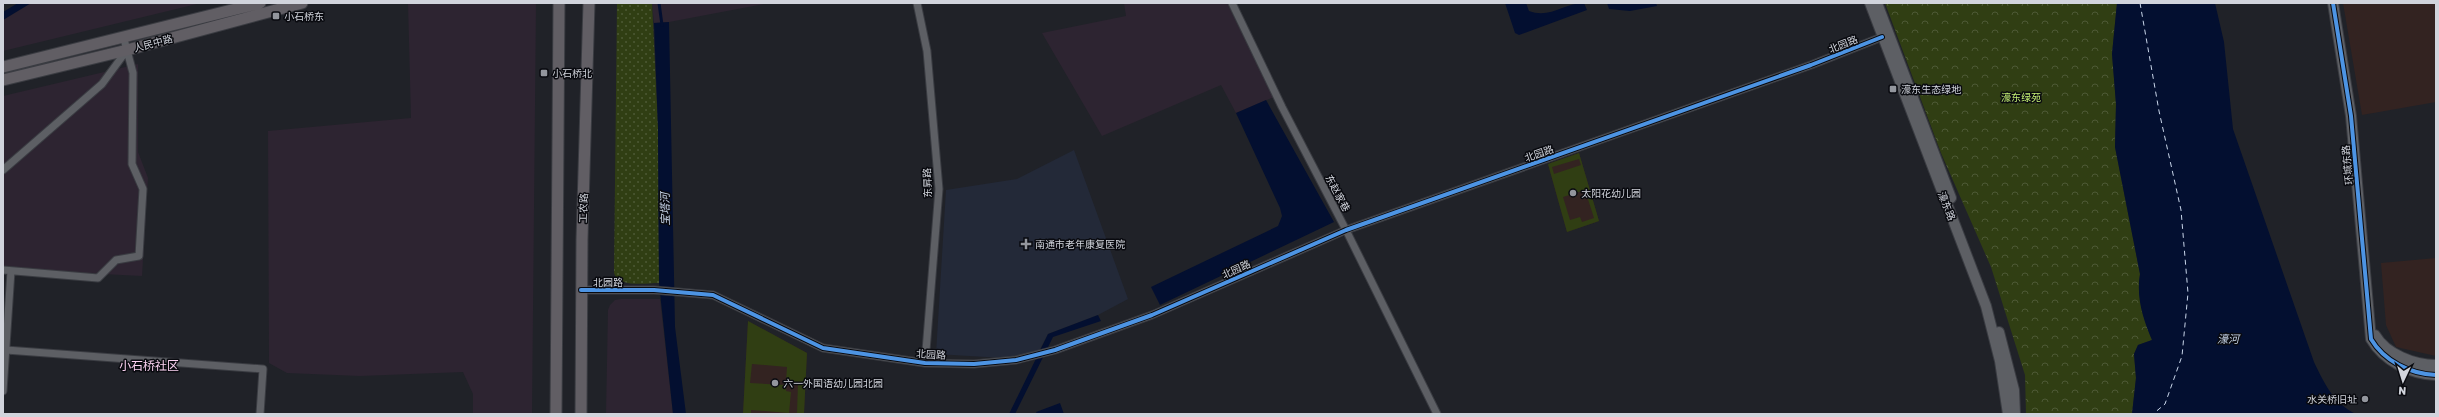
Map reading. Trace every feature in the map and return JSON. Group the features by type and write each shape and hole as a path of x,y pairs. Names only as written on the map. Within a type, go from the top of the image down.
{"main road":[{"name":"人民中路","path":"3,67 260,3"},
{"name":"人民中路","path":"3,80 127,50 302,3"},
{"path":"556,414 559,3"},
{"name":"工农路","path":"581,414 582,290 589,3"},
{"name":"濠东路","path":"1870,3 1986,306 2001,369 2008,414"},
{"name":"濠东路","path":"1877,3 1991,302 2014,390 2015,414"},
{"name":"环城东路","path":"2333,3 2351,116 2371,339 2378,351 2397,365 2436,375"},
{"path":"2370,326 2380,344 2395,354 2410,360 2436,365"}],"street":[{"name":"东昇路","path":"917,3 926,50 939,189 925,363"},
{"name":"东赵家巷","path":"1232,3 1282,107 1346,230 1437,414"},
{"name":"北园路","path":"582,290 681,291 720,298 823,348 925,363 1000,362 1048,352 1152,315 1346,230 1811,65 1882,37"},
{"path":"3,270 98,278 116,260 139,256 143,189 132,164 133,73 124,38"},
{"path":"3,170 102,84 127,50"},
{"path":"3,391 11,271"},
{"path":"6,350 263,369 260,414"}],"shaded area":[{"path":"31,3 201,3 3,51 3,20"},
{"path":"408,3 536,3 532,414 473,414 473,394 463,372 360,376 287,373 269,363 268,131 411,118"},
{"path":"652,3 769,3 669,22 654,23"},
{"path":"1124,3 1227,3 1274,97 1236,113 1221,85 1102,136 1042,33 1126,16"},
{"path":"2343,3 2436,3 2436,102 2362,115"},
{"path":"138,64 138,152 148,178 142,276 3,269 3,96"},
{"name":"南通市老年康复医院","path":"1074,150 1128,299 1098,315 1048,334 1039,351 1003,358 936,354 946,190 1017,179"},
{"name":"太阳花幼儿园","path":"1579,153 1599,221 1567,232 1548,164"},
{"path":"2436,258 2436,356 2396,347 2386,325 2381,263"},
{"path":"660,299 673,414 606,414 608,310 610,305 615,300"},
{"name":"六一外国语幼儿园北园","path":"748,321 807,353 804,414 743,414"}],"green space":[{"path":"617,3 652,3 658,127 659,283 627,283 617,278 614,273"},
{"name":"濠东绿苑","path":"1885,3 2117,3 2112,54 2116,104 2115,147 2140,274 2140,300 2152,340 2138,345 2134,354 2136,378 2132,414 2026,414 2025,375 1991,267 1941,153"},
{"name":"太阳花幼儿园","path":"1579,153 1599,221 1567,232 1548,164","holes":["1579,159 1581,165 1554,174 1552,167","1585,190 1594,218 1582,222 1580,217 1570,220 1563,197"]},
{"name":"六一外国语幼儿园北园","path":"748,321 807,353 804,414 797,413 798,383 786,382 787,367 752,364 750,383 786,385 786,391 791,392 789,413 751,410 751,414 743,414"}],"water":[{"path":"18,3 31,3 3,20 3,12"},
{"path":"1505,3 1526,3 1529,11 1537,13 1550,12 1570,5 1584,3 1587,10 1519,35 1515,33"},
{"path":"1607,3 1656,3 1657,6 1630,11 1609,9"},
{"name":"濠河","path":"2117,3 2215,3 2224,42 2233,129 2314,362 2330,392 2342,405 2356,414 2132,414 2136,378 2134,354 2138,345 2152,340 2141,308 2139,291 2140,274 2115,147 2116,104 2112,54"},
{"path":"669,22 675,327 686,414 673,414 659,283 658,127 654,23"},
{"path":"1266,100 1334,222 1160,305 1151,287 1278,226 1282,216 1280,208 1236,113"},
{"path":"1098,315 1101,321 1053,337 1015,414 1009,414 1048,334"},
{"path":"1060,403 1064,414 1037,414 1036,412"}],"waterway":[{"name":"宝塔河","path":"659,3 662,25"}],"ferry route":[{"path":"2140,3 2159,111 2181,210 2188,293 2182,356 2165,404 2153,414"}],"cycle path":[{"path":"2333,3 2351,116 2371,339 2383,354 2399,365 2417,372 2436,375"},
{"path":"581,290 654,290 713,295 823,348 925,363 974,364 1016,360 1055,350 1152,315 1346,230 1811,65 1882,37"}],"place":[{"name":"小石桥东","path":"276,16"},
{"name":"小石桥北","path":"544,73"},
{"name":"濠东生态绿地","path":"1893,89"},
{"name":"太阳花幼儿园","path":"1573,193"},
{"name":"南通市老年康复医院","path":"1026,244"},
{"name":"六一外国语幼儿园北园","path":"775,383"},
{"name":"水关桥旧址","path":"2365,399"}],"district":[{"name":"小石桥社区","path":"149,366"}]}
